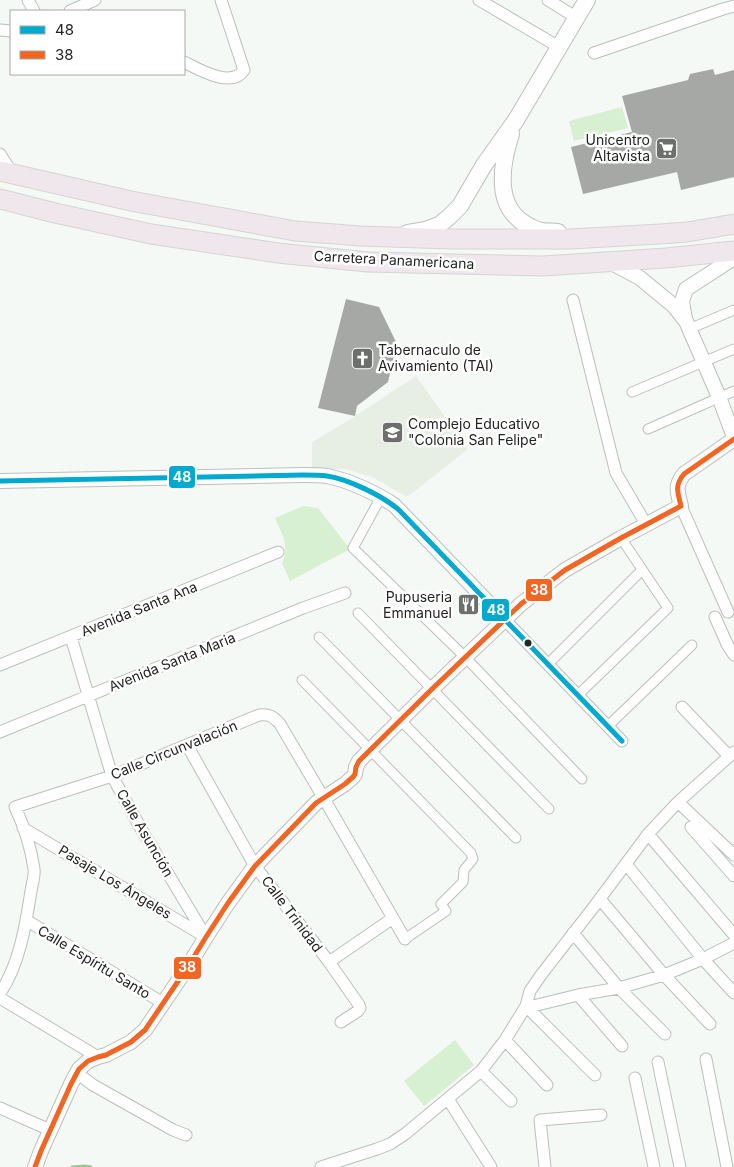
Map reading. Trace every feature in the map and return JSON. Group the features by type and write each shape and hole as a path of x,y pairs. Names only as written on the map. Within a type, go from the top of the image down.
{"highway":[{"name":"Carretera Panamericana","path":"6,173 131,201 294,231 361,236 492,240 570,239 660,234 734,224"},
{"name":"Carretera Panamericana","path":"0,199 128,230 278,253 368,262 543,266 666,258 734,251"},
{"path":"128,230 133,225 136,215 136,209 131,201"},
{"path":"177,238 171,230 170,220 179,210"}],"main road":[{"path":"361,236 413,233 426,230 439,225 460,206 484,165 516,120 587,0"},
{"path":"516,120 505,156 502,185 508,204 518,219 528,226 542,231 660,234"}],"street":[{"path":"74,6 95,0"},
{"path":"185,62 225,79 243,73 244,70 222,0"},
{"path":"479,0 559,47"},
{"path":"548,0 576,18"},
{"path":"594,53 726,5"},
{"path":"0,154 6,173"},
{"path":"734,258 686,289 682,301 687,324 719,397 734,438 684,474 678,482 677,488 681,506 731,611 712,618 734,655"},
{"path":"610,262 640,278 674,306 687,324"},
{"path":"573,300 616,473 646,524"},
{"path":"687,324 734,310"},
{"path":"632,392 734,349"},
{"path":"648,429 734,391"},
{"path":"0,481 303,475 328,476 350,484 381,497 399,510 622,741"},
{"path":"381,497 353,548 465,658 582,779"},
{"path":"35,1167 79,1069 88,1062 131,1042 145,1030 228,903 255,866 316,803 353,777 356,763 521,604 565,570 681,506"},
{"path":"578,695 668,608 621,538"},
{"name":"Avenida Santa Ana","path":"0,665 278,552"},
{"path":"548,664 642,570"},
{"name":"Avenida Santa Maria","path":"0,732 303,608 345,593"},
{"path":"358,613 549,809"},
{"name":"Calle Asunción","path":"71,637 112,776 140,827 206,937"},
{"path":"319,637 516,838"},
{"path":"608,726 692,645"},
{"path":"302,680 471,853 474,859 464,870 463,882 440,904 446,911 405,939"},
{"path":"322,1167 390,1144 405,1134 481,1071 526,1006 530,991 535,983 648,834 678,802 731,754 682,707"},
{"name":"Calle Circunvalación","path":"0,993 14,967 26,920 34,871 28,843 15,806 112,776 259,715 266,714 280,724 405,939"},
{"name":"Calle Trinidad","path":"187,745 255,866 329,962 359,1005 358,1011 341,1022"},
{"path":"678,802 734,855"},
{"path":"691,827 734,876"},
{"name":"Pasaje Los Ángeles","path":"23,828 206,937"},
{"path":"648,834 734,935"},
{"path":"626,864 703,959 734,992"},
{"path":"600,899 664,975 710,1024"},
{"path":"329,962 392,918"},
{"name":"Calle Espíritu Santo","path":"26,920 163,1003"},
{"path":"573,933 619,988 665,1034"},
{"path":"526,1006 619,988 664,975 703,959 734,943"},
{"path":"535,983 549,1002"},
{"path":"578,995 622,1046"},
{"path":"0,998 98,1057"},
{"path":"526,1006 595,1075"},
{"path":"504,1040 547,1086"},
{"path":"706,1059 727,1167"},
{"path":"658,1062 680,1167"},
{"path":"481,1071 511,1101"},
{"path":"77,1073 100,1089 173,1130 186,1135"},
{"path":"635,1078 654,1167"},
{"path":"448,1098 491,1167"},
{"path":"0,1108 50,1130"},
{"path":"545,1167 540,1120 601,1115"}],"shaded area":[{"name":"Complejo Educativo \"Colonia San Felipe\"","path":"416,376 468,449 407,497 374,478 346,469 312,470 312,442"}],"green space":[{"path":"622,107 628,128 574,141 569,121"},
{"path":"303,506 318,508 350,549 290,581 282,563 285,551 284,540 275,518"},
{"path":"455,1040 474,1065 424,1106 404,1081"}],"building":[{"path":"713,69 715,75 734,70 734,177 681,190 677,172 583,194 571,147 632,132 622,96 688,80 690,74"},
{"path":"346,299 379,307 397,344 388,382 357,406 355,416 318,408"}],"waterway":[{"path":"72,1167 91,1167"}],"transit line":[{"name":"38","path":"35,1167 79,1069 88,1061 106,1055 131,1042 145,1030 228,903 255,866 316,803 353,777 359,761 521,604 565,570 681,506 678,486 684,474 734,439"},
{"name":"48","path":"0,481 309,475 327,476 355,484 384,499 399,510 622,741"}],"place":[{"name":"Unicentro Altavista","path":"666,148"},
{"name":"Tabernaculo de Avivamiento (TAI)","path":"362,358"},
{"name":"Complejo Educativo \"Colonia San Felipe\"","path":"392,432"},
{"name":"Pupuseria Emmanuel","path":"468,605"}]}
